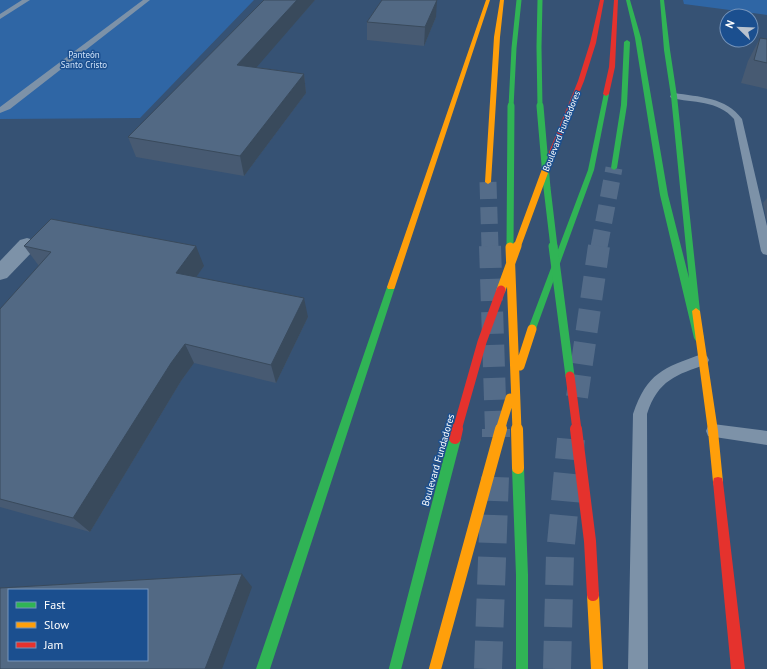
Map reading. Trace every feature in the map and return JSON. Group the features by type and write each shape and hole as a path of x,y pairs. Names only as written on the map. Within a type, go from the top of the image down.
{"main road":[{"path":"263,669 488,0"},
{"path":"488,182 497,37 502,0"},
{"path":"519,0 514,32 512,65 509,215 522,574 522,669"},
{"path":"540,0 538,36 541,134 590,541 596,669"},
{"name":"Boulevard Fundadores","path":"395,669 440,493 482,342 522,229 581,82 593,43 602,0"},
{"path":"435,669 490,464 532,329 591,170 612,67 616,0"},
{"path":"614,168 623,122 627,65 624,7 620,0"},
{"path":"628,0 638,38 664,195 699,338"},
{"path":"662,0 667,50 674,96 699,338 713,432 738,669"}],"street":[{"path":"0,273 27,245"}],"lane":[{"path":"0,17 27,0"},
{"path":"0,110 7,107 147,0"},
{"path":"674,96 716,103 733,111 738,119 767,252"},
{"path":"638,669 640,414 644,399 652,387 669,372 702,360"},
{"path":"713,432 767,438"}],"green space":[{"name":"Panteón Santo Cristo","path":"0,0 254,0 140,118 0,119"},
{"path":"683,0 767,0 767,15 759,14 759,8 719,9 684,4"}],"building":[{"path":"264,0 297,0 237,65 304,74 240,156 128,137"},
{"path":"382,0 437,0 425,27 367,22"},
{"path":"760,38 767,39 767,63 754,60 757,48 759,48"},
{"path":"51,219 196,246 176,273 304,298 271,365 185,344 171,363 73,518 0,499 0,309 51,252 24,246"},
{"path":"242,574 205,669 0,669 0,588"}],"tunnel":[{"path":"599,247 614,168"},
{"path":"488,182 490,247"},
{"path":"490,246 496,430"},
{"path":"577,397 599,246"},
{"path":"496,430 496,437"},
{"path":"557,669 560,554 571,439"},
{"path":"488,669 495,477"}],"traffic: fast":[{"path":"510,247 512,80 519,0"},
{"path":"540,0 539,47 542,141 570,376"},
{"path":"628,0 638,38 664,195 699,338"},
{"path":"662,0 667,50 674,96 696,311"},
{"path":"614,168 624,105 627,42"},
{"path":"532,329 591,170 606,94"},
{"path":"263,669 391,287"},
{"path":"395,669 455,438"},
{"path":"518,468 522,575 522,669"}],"traffic: slow":[{"path":"391,287 488,0"},
{"path":"488,182 497,37 502,0"},
{"path":"501,290 545,171"},
{"path":"510,247 518,468"},
{"path":"696,311 713,431 718,482"},
{"path":"520,366 532,329"},
{"path":"435,669 490,464 510,398"},
{"path":"593,595 597,669"}],"traffic: jam":[{"path":"550,157 581,81 593,43 602,0"},
{"path":"606,94 612,67 616,0"},
{"path":"455,438 482,342 501,290"},
{"path":"570,376 590,541 593,595"},
{"path":"718,482 738,669"}]}
